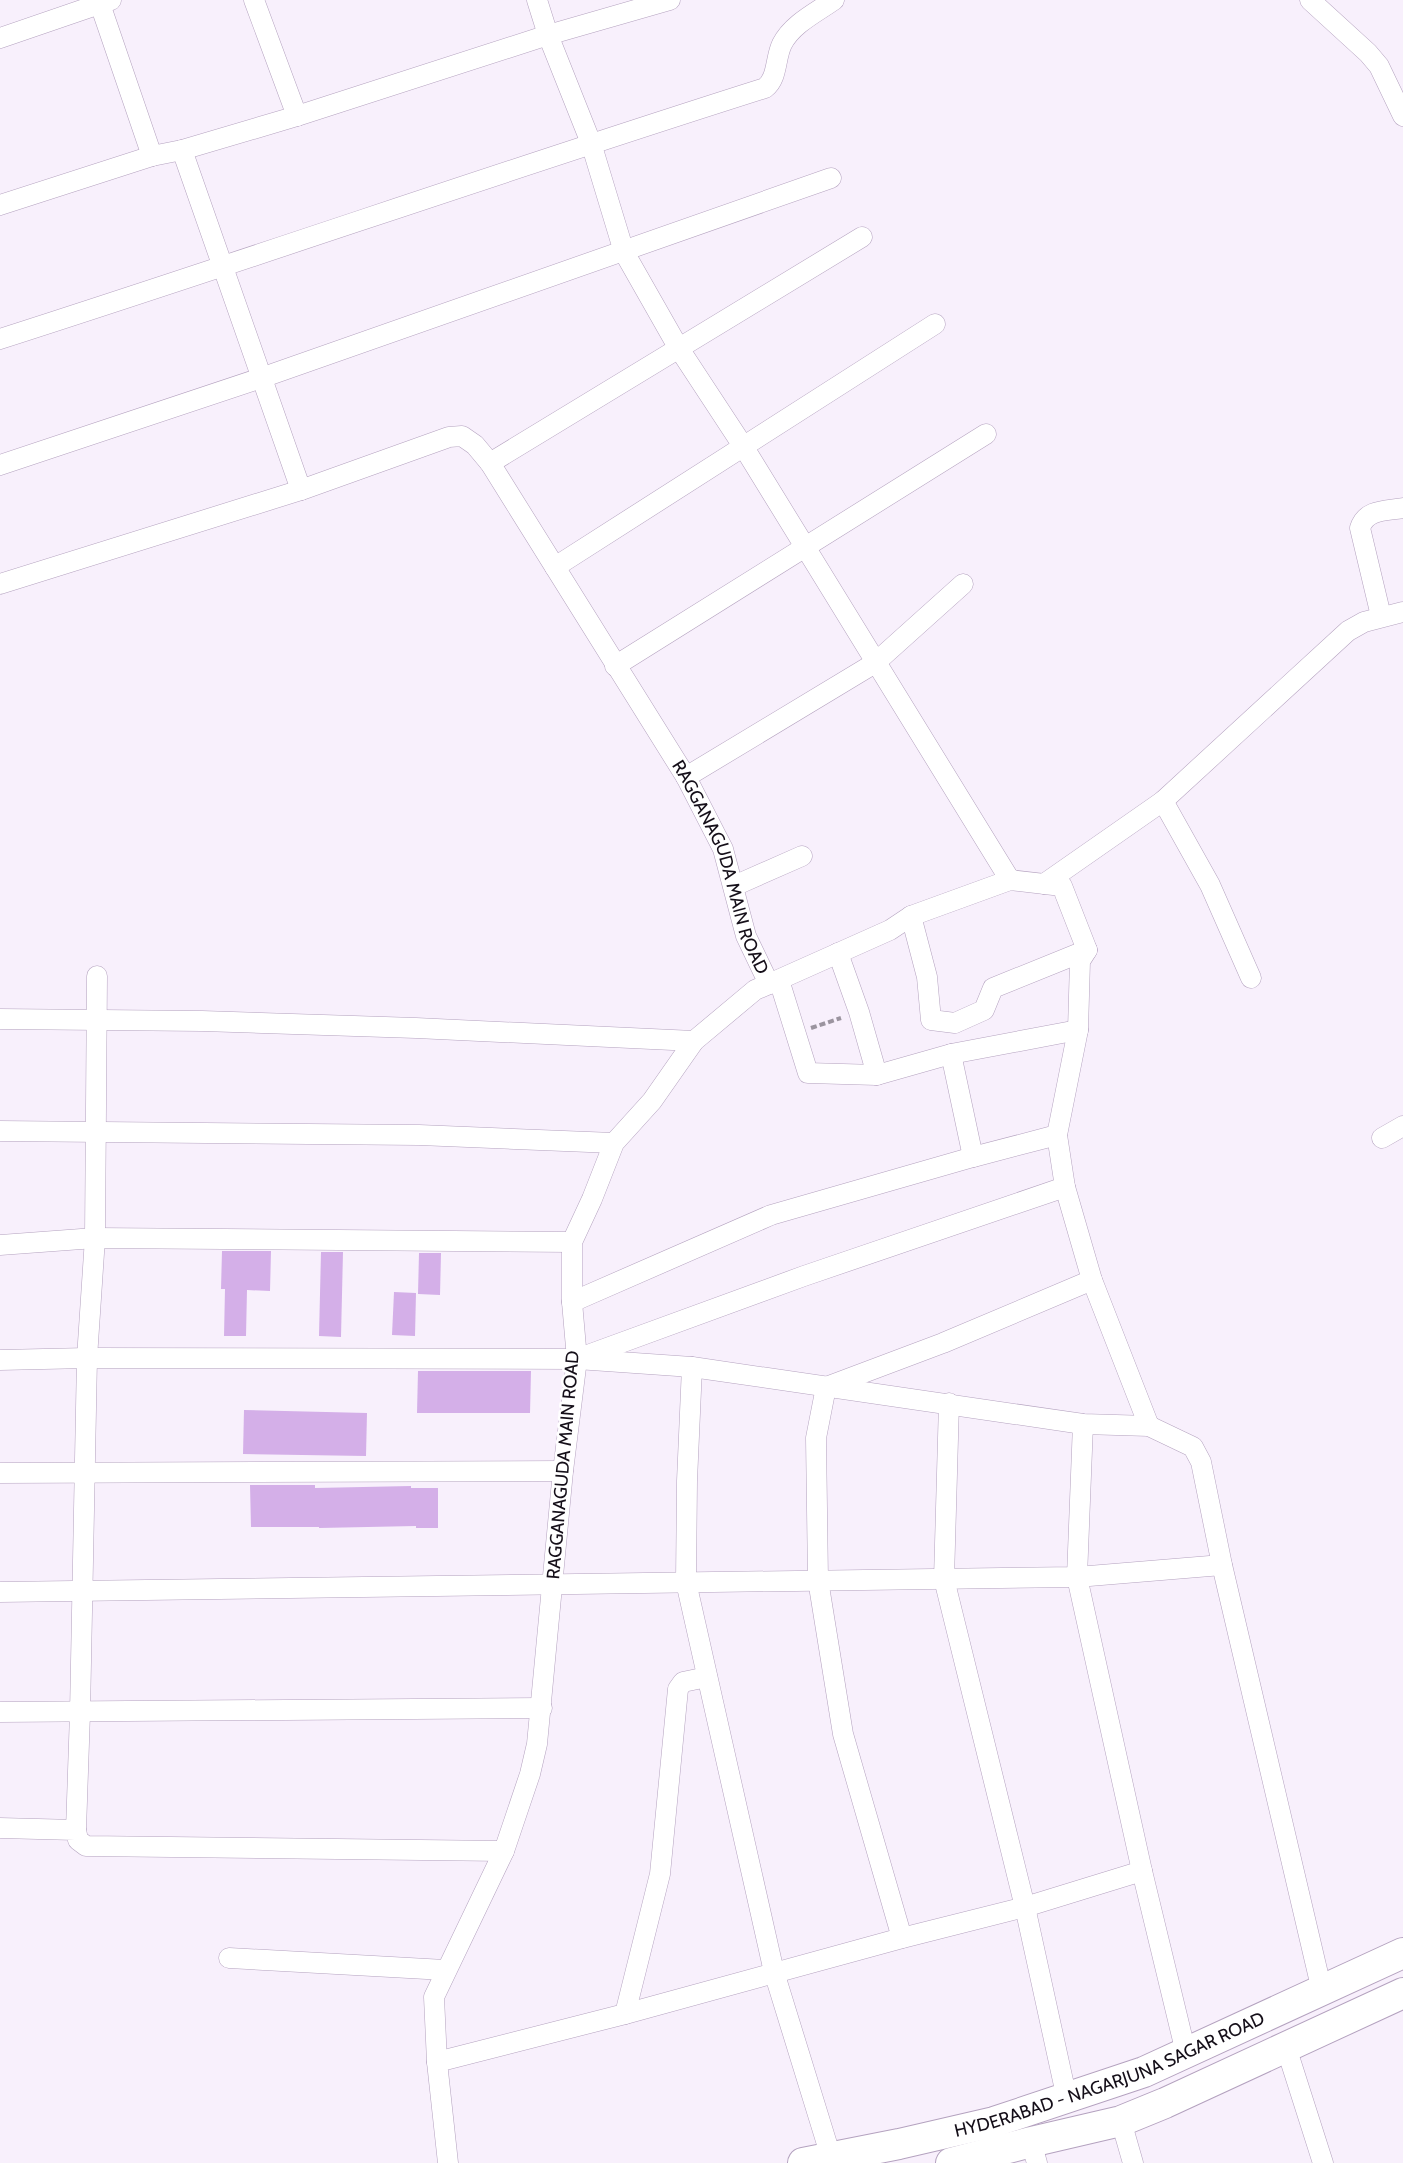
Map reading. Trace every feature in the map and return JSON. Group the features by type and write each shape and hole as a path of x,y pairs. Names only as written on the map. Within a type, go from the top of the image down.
{"main road":[{"name":"HYDERABAD - NAGARJUNA SAGAR ROAD","path":"817,2160 994,2122 1144,2073 1403,1953"},
{"name":"HYDERABAD - NAGARJUNA SAGAR ROAD","path":"960,2162 1034,2152 1121,2121 1166,2103 1403,1993"}],"street":[{"path":"254,0 297,116"},
{"path":"537,0 548,35 591,143 624,252 678,347 743,446 1010,880"},
{"path":"0,205 152,156 182,150 297,116 548,35 670,0"},
{"path":"0,339 223,268 591,143 765,87 771,82 778,56 788,36 795,28 834,0"},
{"path":"1310,0 1379,66 1403,116"},
{"path":"0,38 106,2 152,156"},
{"path":"0,584 301,490 182,150"},
{"path":"0,465 261,378 831,178"},
{"path":"490,462 862,237"},
{"path":"555,567 935,324"},
{"path":"615,666 986,434"},
{"name":"RAGGANAGUDA MAIN ROAD","path":"301,490 449,437 462,436 475,445 490,462 686,777 723,849 756,961 774,982 755,990 694,1041 652,1101 614,1143 572,1242 572,1302 577,1359 563,1470 537,1744 530,1774 504,1851 434,1996 437,2062 448,2163"},
{"path":"1382,616 1359,528 1362,519 1374,513 1403,508"},
{"path":"686,777 876,663 963,584"},
{"path":"1044,884 1163,801 1348,631 1364,622 1403,612"},
{"path":"1163,801 1210,885 1251,978"},
{"path":"734,886 802,856"},
{"path":"1078,1030 951,1054 877,1075 808,1073 796,1033 774,982 890,930 911,916 1010,880 1062,886 1087,950"},
{"path":"911,916 927,976 931,1020 955,1023 984,1010 993,988 1087,950"},
{"path":"1087,950 1080,961 1078,1030 1057,1135 1065,1187 1092,1280 1149,1426"},
{"path":"838,953 859,1012 877,1075"},
{"path":"97,976 95,1238 87,1358 76,1830 78,1840 86,1846 504,1851"},
{"path":"0,1019 202,1021 369,1026 694,1041"},
{"path":"951,1054 973,1157"},
{"path":"1382,1138 1403,1126"},
{"path":"0,1131 419,1135 614,1143"},
{"path":"572,1302 771,1215 1057,1135"},
{"path":"577,1359 804,1276 1065,1187"},
{"path":"0,1245 95,1238 572,1242"},
{"path":"826,1387 943,1343 1092,1280"},
{"path":"0,1360 87,1358 577,1359 692,1367 1083,1424 1149,1426 1193,1447 1201,1462 1222,1565 1322,1991"},
{"path":"692,1367 686,1582 817,2160"},
{"path":"826,1387 816,1438 818,1580 843,1734 902,1938"},
{"path":"949,1403 944,1579 1025,1907 1067,2098"},
{"path":"1083,1424 1077,1577 1142,1871 1186,2053"},
{"path":"0,1473 563,1470"},
{"path":"0,1592 1077,1577 1222,1565"},
{"path":"625,2014 660,1874 678,1689 683,1682 707,1677"},
{"path":"0,1712 542,1708"},
{"path":"0,1828 76,1830"},
{"path":"437,2062 1025,1907 1142,1871"},
{"path":"229,1958 445,1970"},
{"path":"1286,2047 1323,2163"},
{"path":"1121,2121 1133,2163"}],"path":[{"path":"796,1033 859,1012"}],"building":[{"path":"222,1251 271,1251 270,1291 247,1290 246,1336 224,1336 225,1289 221,1289"},
{"path":"321,1252 343,1252 341,1337 319,1336"},
{"path":"419,1253 441,1253 440,1295 418,1294"},
{"path":"394,1292 416,1293 415,1336 392,1335"},
{"path":"418,1371 531,1371 530,1413 417,1413"},
{"path":"244,1410 367,1413 366,1456 243,1454"},
{"path":"250,1485 315,1485 315,1488 411,1486 411,1488 438,1488 438,1528 416,1528 416,1526 251,1527"}]}
